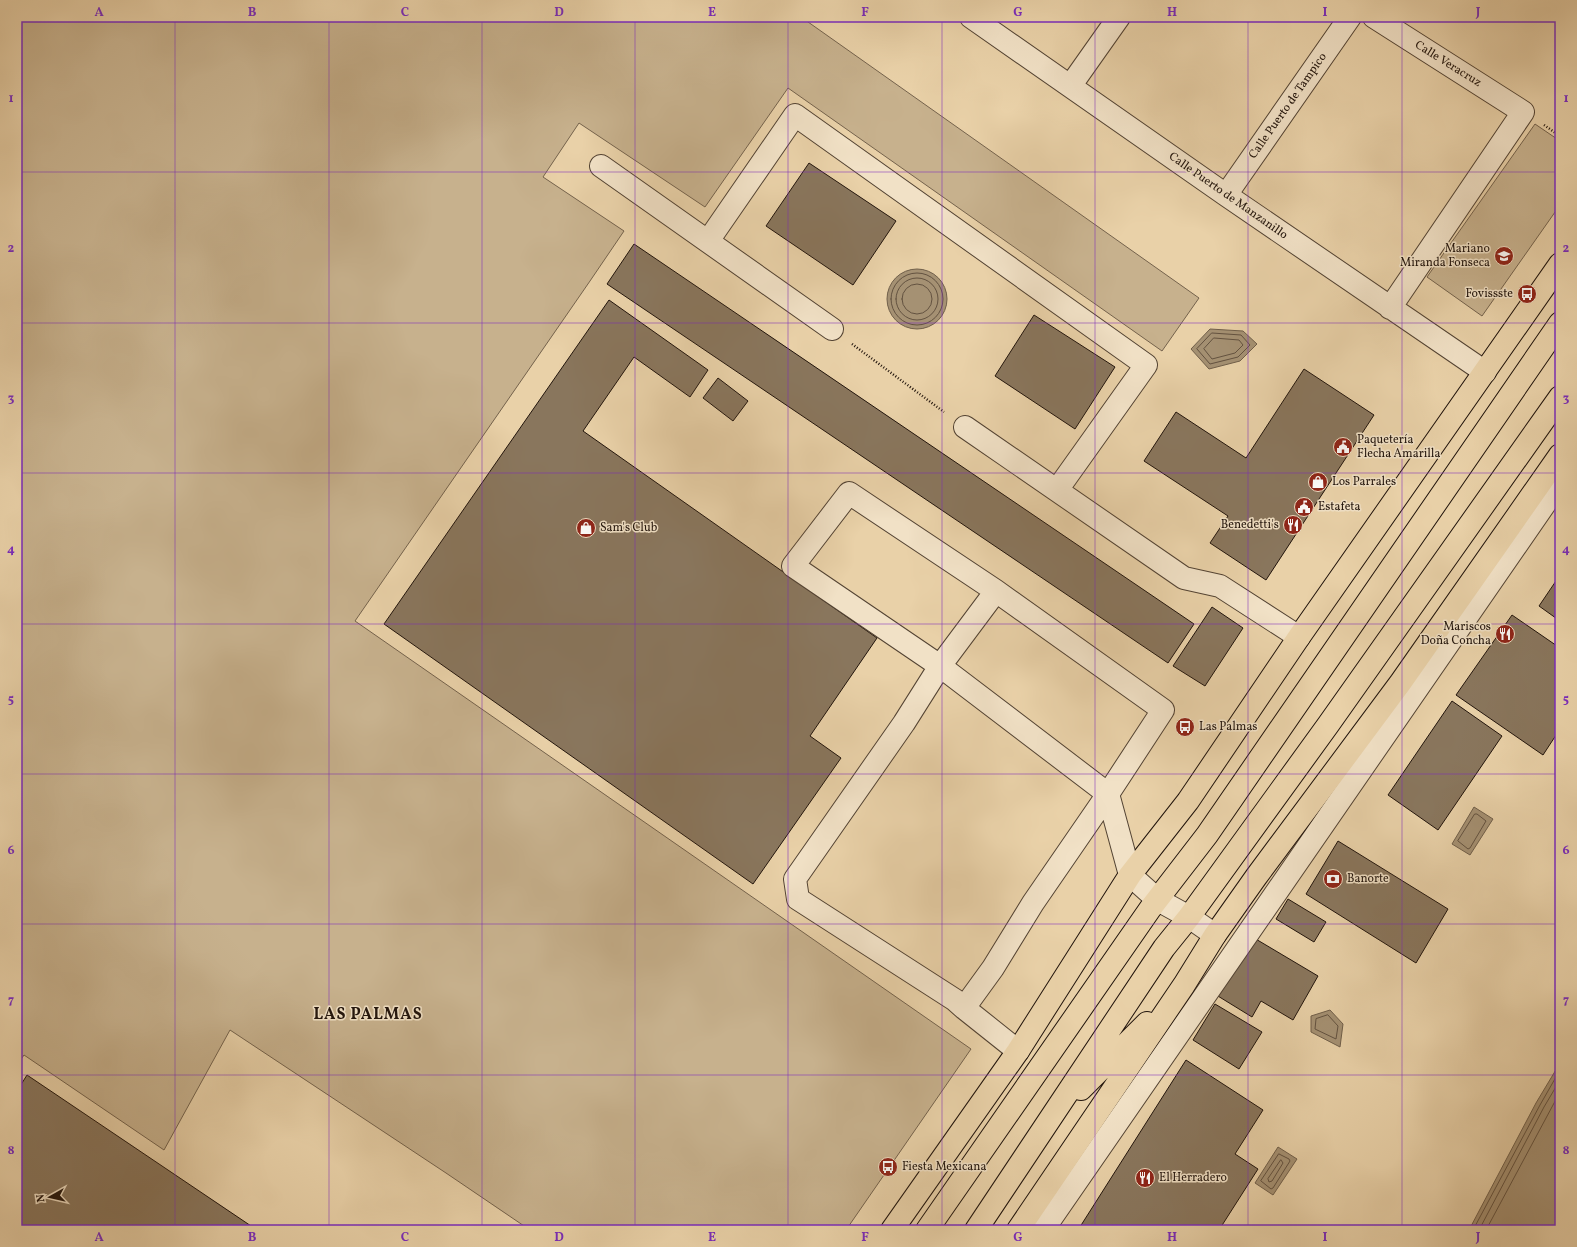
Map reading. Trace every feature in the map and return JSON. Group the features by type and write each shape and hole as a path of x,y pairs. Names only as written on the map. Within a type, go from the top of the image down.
{"main road":[{"path":"892,1230 1018,1051 1130,875 1188,801 1299,637 1486,372 1560,264"},
{"path":"927,1230 1150,909 1207,834 1560,323"},
{"path":"976,1230 1164,948 1189,917 1328,725 1560,397"},
{"path":"1018,1230 1184,985 1215,935 1256,877 1401,682 1560,455"},
{"path":"1256,877 1328,725"},
{"path":"1046,1124 1184,985"}],"street":[{"name":"Calle Puerto de Manzanillo","path":"971,17 1071,85 1226,195 1486,372"},
{"path":"1071,85 1119,17"},
{"name":"Calle Puerto de Tampico","path":"1226,195 1350,17"},
{"name":"Calle Veracruz","path":"1374,17 1523,112 1390,308"},
{"path":"708,241 795,115 1146,365 1057,490"},
{"path":"602,166 832,329"},
{"path":"965,427 1184,578 1220,586 1299,637"},
{"path":"1043,1230 1560,482"},
{"path":"964,1008 993,968 1033,903 1108,794 1163,710 996,591 849,493 793,566 940,666 1108,794 1130,875 1158,900 1189,917 1215,935"},
{"path":"996,591 940,666 904,722 795,879 798,899 964,1008 1018,1051"}],"path":[{"path":"832,329 965,427"}],"shaded area":[{"path":"17,17 801,17 1199,298 1162,351 788,88 705,207 579,123 543,177 624,231 355,621 971,1049 846,1230 530,1230 230,1030 164,1150 24,1055 17,1065"},
{"path":"1535,124 1560,141 1560,205 1482,316 1427,277"}],"water":[{"path":"911,269 923,269 934,274 942,282 947,293 945,311 934,324 923,329 911,329 900,324 892,316 887,305 887,293 892,282 900,274"},
{"path":"1210,329 1243,331 1257,344 1240,361 1209,369 1191,349"},
{"path":"1474,807 1493,819 1470,855 1452,844"},
{"path":"1330,1010 1343,1024 1340,1047 1311,1032 1311,1016"},
{"path":"1560,1063 1560,1230 1469,1230 1536,1103"},
{"path":"1278,1147 1297,1159 1273,1195 1255,1183"}],"building":[{"path":"809,163 896,221 853,285 766,226"},
{"path":"634,244 1194,624 1168,663 607,284"},
{"name":"Sam's Club","path":"609,300 708,370 690,397 634,357 583,431 877,638 810,736 841,758 753,884 384,624"},
{"path":"1034,315 1115,367 1075,429 995,376"},
{"path":"1304,369 1374,415 1266,580 1210,543 1228,516 1144,461 1176,412 1246,458"},
{"path":"718,378 748,401 733,421 703,398"},
{"path":"1560,575 1560,621 1539,606"},
{"path":"1212,607 1243,628 1205,686 1173,666"},
{"path":"1512,615 1560,648 1560,729 1543,755 1456,695"},
{"path":"1452,701 1502,736 1438,830 1388,795"},
{"path":"1338,841 1448,909 1416,963 1306,894"},
{"path":"1288,899 1326,922 1314,942 1276,919"},
{"path":"1249,935 1318,976 1293,1020 1261,1001 1252,1017 1213,993"},
{"path":"1215,1004 1262,1032 1239,1069 1193,1040"},
{"path":"1186,1060 1263,1110 1235,1154 1258,1169 1219,1230 1078,1230"},
{"path":"27,1075 257,1230 17,1230 17,1091"}],"place":[{"name":"Mariano Miranda Fonseca","path":"1504,256"},
{"name":"Fovissste","path":"1527,294"},
{"name":"Paquetería Flecha Amarilla","path":"1343,447"},
{"name":"Los Parrales","path":"1318,482"},
{"name":"Estafeta","path":"1304,507"},
{"name":"Benedetti's","path":"1293,525"},
{"name":"Sam's Club","path":"586,528"},
{"name":"Mariscos Doña Concha","path":"1505,634"},
{"name":"Las Palmas","path":"1185,727"},
{"name":"Banorte","path":"1333,879"},
{"name":"Fiesta Mexicana","path":"888,1167"},
{"name":"El Herradero","path":"1145,1178"}],"district":[{"name":"LAS PALMAS","path":"368,1015"}]}
